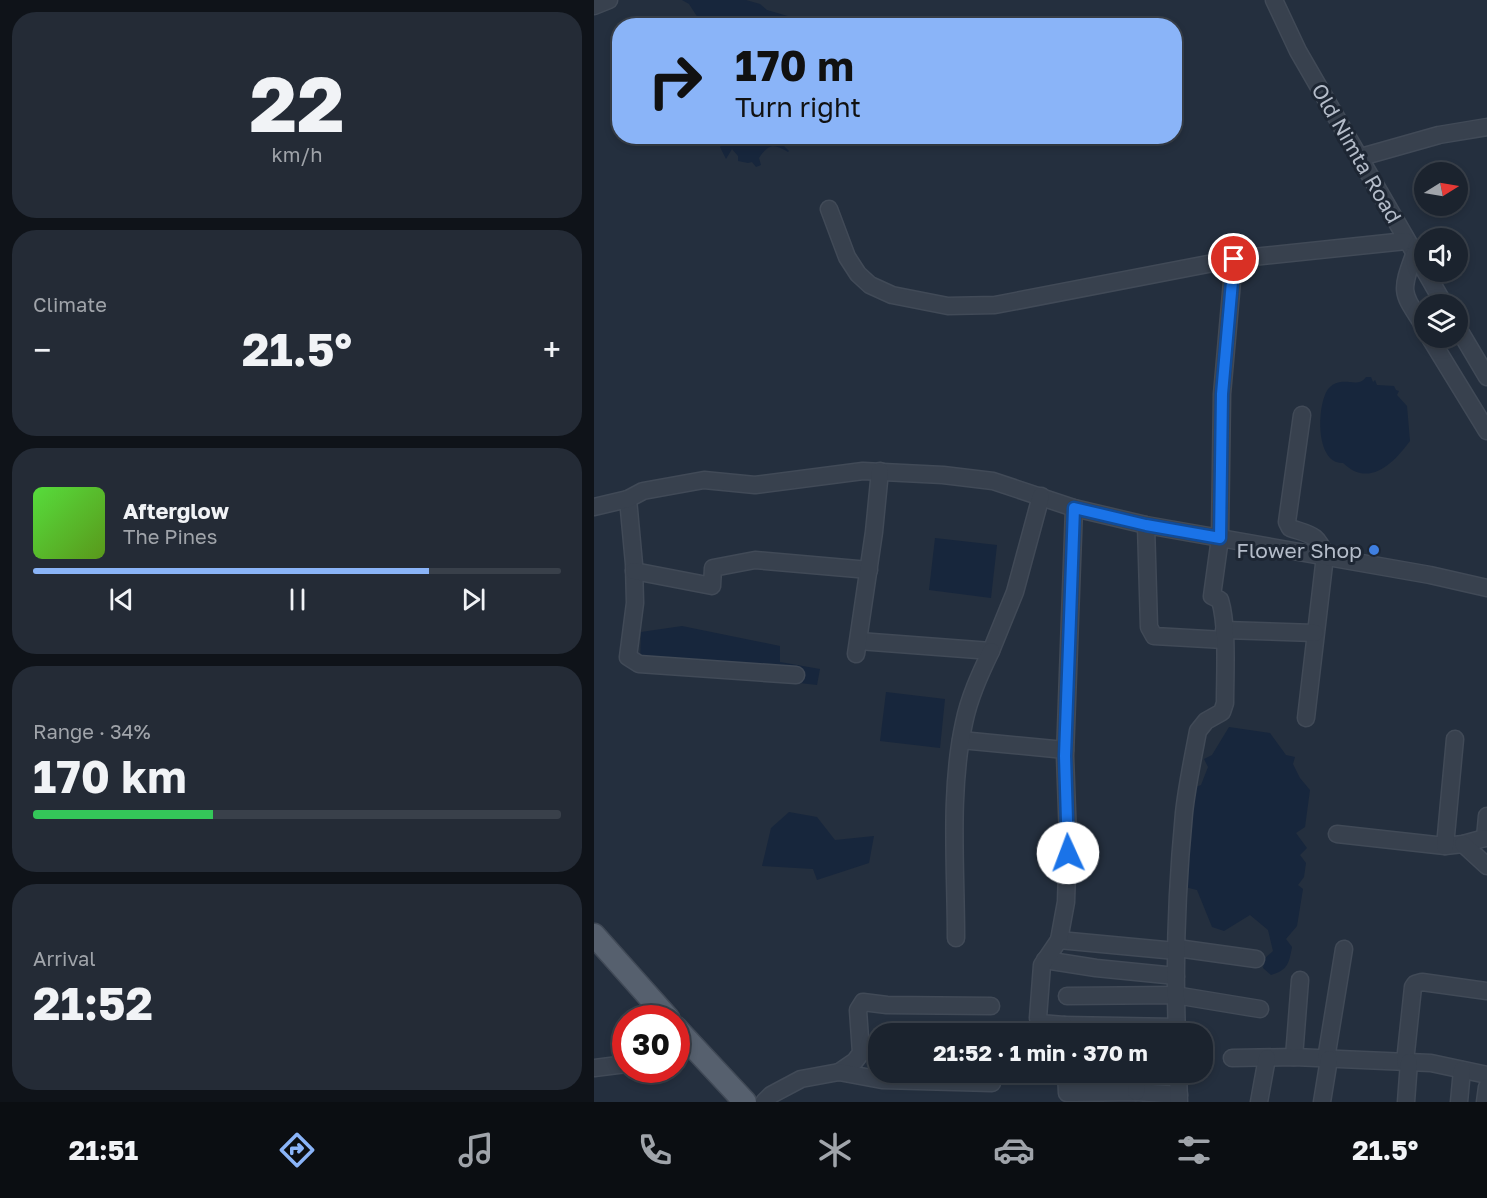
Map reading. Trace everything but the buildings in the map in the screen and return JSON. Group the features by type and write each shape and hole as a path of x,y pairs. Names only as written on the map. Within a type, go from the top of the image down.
{"main road":[{"path":"594,935 656,1005"},
{"path":"690,1048 745,1102"}],"street":[{"path":"594,6 609,0"},
{"name":"Old Nimta Road","path":"1274,0 1298,51 1438,294"},
{"path":"1361,157 1439,135 1487,127"},
{"path":"829,209 847,257 858,274 870,285 892,295 948,306 994,305 1234,259 1410,248 1404,289 1414,310"},
{"path":"1177,1023 1175,995 1184,811 1198,731 1201,725 1222,712 1224,708 1224,635 1221,602 1212,596 1220,538 1222,394 1234,259"},
{"path":"1468,339 1480,352 1487,377"},
{"path":"1436,348 1487,431"},
{"path":"1302,415 1287,522 1290,528 1315,537 1325,556 1306,718"},
{"path":"594,507 628,499 643,491 704,480 755,484 863,471 975,478 993,481 1074,508 1146,525 1325,556 1487,588"},
{"path":"880,471 869,570 857,648 991,651"},
{"path":"956,938 956,787 961,740 968,707 1015,592 1041,496"},
{"path":"628,499 635,603 628,657 639,664 796,675"},
{"path":"1043,1023 1039,1022 1042,965 1059,940 1066,902 1065,750 1074,508"},
{"path":"1146,525 1149,627 1154,636 1315,633"},
{"path":"634,571 712,586 713,568 755,560 869,570"},
{"path":"1445,846 1455,739"},
{"path":"961,740 1065,750"},
{"path":"1337,834 1445,846 1463,844 1486,838 1487,816"},
{"path":"1463,844 1487,866"},
{"path":"1059,940 1177,949 1256,959"},
{"path":"1322,1102 1344,949"},
{"path":"1045,960 1176,976"},
{"path":"1294,1057 1300,980"},
{"path":"1406,1102 1407,1062 1415,984 1422,982 1487,991"},
{"path":"1066,996 1175,995 1260,1009"},
{"path":"839,1072 855,1061 861,1053 858,1010 863,1002 887,1005 991,1006"},
{"path":"1232,1058 1294,1057 1431,1063 1487,1075"},
{"path":"1259,1102 1266,1058"},
{"path":"594,1068 612,1066"},
{"path":"1459,1102 1462,1070"},
{"path":"764,1102 771,1095 801,1079 839,1072 868,1077"},
{"path":"1067,1083 1067,1093 1136,1092 1179,1099 1178,1083"},
{"path":"1136,1092 1137,1083"},
{"path":"1485,1102 1487,1087"}],"water":[{"path":"682,0 746,0 760,4 767,10 791,17 698,18 689,4"},
{"path":"722,144 782,144 789,151 772,146 765,150 759,158 761,165 756,167 752,162 738,161 738,156 732,149 726,159 720,147"},
{"path":"1371,377 1377,385 1394,386 1399,391 1397,395 1407,406 1410,441 1388,465 1371,473 1362,473 1334,461 1327,454 1321,431 1322,405 1329,388 1339,382 1358,382"},
{"path":"935,538 997,545 991,598 929,590"},
{"path":"682,626 780,646 780,662 820,669 817,685 640,665 641,632"},
{"path":"886,692 945,699 940,748 880,741"},
{"path":"1229,727 1270,733 1286,755 1295,757 1293,764 1300,778 1310,790 1305,827 1296,833 1307,848 1300,855 1306,863 1304,877 1298,885 1303,889 1297,926 1286,939 1292,947 1287,965 1281,971 1271,975 1263,968 1265,958 1273,951 1268,930 1250,915 1224,931 1212,927 1197,890 1185,887 1192,788 1201,785 1208,767 1204,759 1212,755"},
{"path":"789,812 817,817 835,840 874,836 869,863 817,880 813,869 762,866 771,828"}],"place":[{"name":"Flower Shop","path":"1374,550"}],"route":[{"path":"1068,853 1065,756 1074,508 1146,525 1220,538 1222,394 1234,259"}]}
